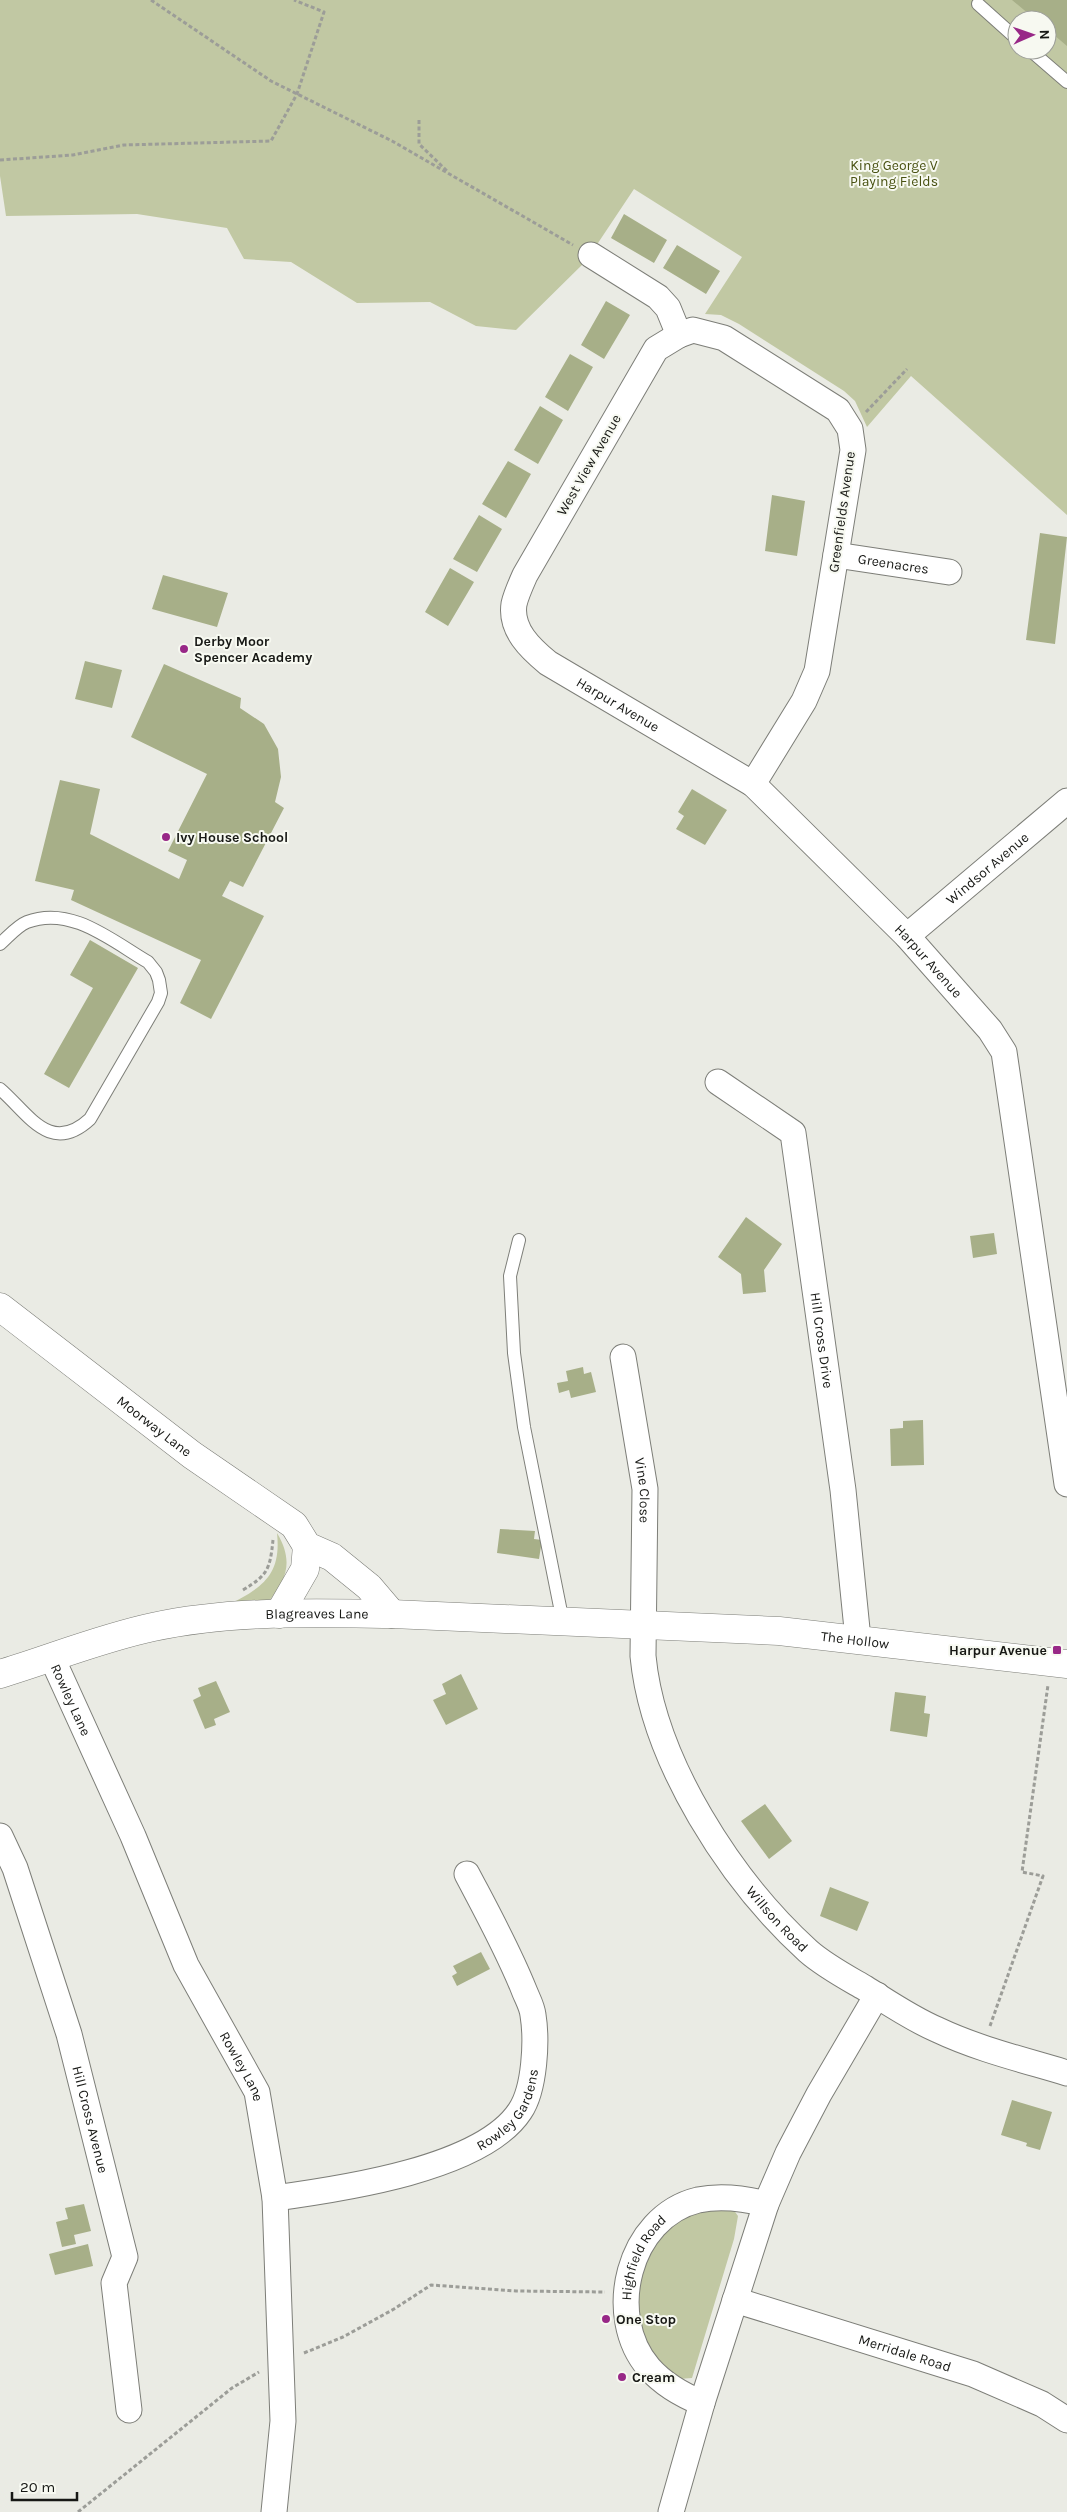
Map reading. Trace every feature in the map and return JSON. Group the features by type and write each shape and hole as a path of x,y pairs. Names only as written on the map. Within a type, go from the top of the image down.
{"street":[{"path":"591,255 658,297 668,308 679,335"},
{"name":"Greenfields Avenue","path":"679,335 693,330 724,338 838,410 850,429 853,450 817,671 804,701 753,784"},
{"name":"West View Avenue","path":"514,606 525,575 656,349 679,335"},
{"name":"Greenacres","path":"836,555 949,572"},
{"name":"Harpur Avenue","path":"514,606 518,630 528,646 548,664 753,784 908,936 990,1030 1004,1052 1067,1484"},
{"name":"Windsor Avenue","path":"908,936 1067,801"},
{"name":"Hill Cross Drive","path":"718,1082 793,1133 843,1490 858,1639"},
{"name":"Moorway Lane","path":"0,1307 192,1455 294,1525 307,1546"},
{"name":"Vine Close","path":"623,1357 645,1489 643,1625"},
{"path":"279,1614 305,1569 307,1546 332,1557 369,1587 392,1614"},
{"name":"Blagreaves Lane","path":"0,1674 153,1627 210,1618 279,1614 392,1614 643,1625"},
{"name":"The Hollow","path":"643,1625 779,1631 1059,1663"},
{"name":"Willson Road","path":"643,1625 645,1680 666,1747 689,1799 746,1882 781,1924 810,1952 877,1995 938,2030 983,2047 1067,2073"},
{"name":"Rowley Lane","path":"52,1658 133,1836 186,1965 257,2092 275,2198 282,2360 283,2421 274,2512"},
{"name":"Hill Cross Avenue","path":"0,1836 15,1868 69,2034 125,2257 114,2283 129,2410"},
{"name":"Rowley Gardens","path":"275,2198 341,2189 468,2153 505,2128 521,2110 535,2067 533,2014 514,1965 466,1874"},
{"path":"671,2512 702,2403 766,2204 788,2153 818,2094 877,1995"},
{"name":"Highfield Road","path":"702,2403 670,2387 648,2367 633,2340 626,2313 625,2292 631,2267 641,2245 665,2218 683,2206 696,2200 724,2197 766,2204"},
{"name":"Merridale Road","path":"735,2300 973,2374 1042,2404 1067,2420"}],"lane":[{"path":"978,4 1007,30"},
{"path":"1042,60 1067,82"},
{"path":"0,944 26,922 58,917 79,922 148,962 156,972 161,992 153,1013 90,1119 83,1126 61,1132 40,1129 0,1089"},
{"path":"520,1240 510,1276 514,1353 524,1427 563,1622"}],"path":[{"path":"152,0 271,81 392,141 591,255"},
{"path":"0,160 73,155 124,145 271,141 297,94 324,12 294,0"},
{"path":"419,120 418,144 451,175"},
{"path":"850,429 907,369"},
{"path":"237,1593 262,1579 270,1566 275,1512"},
{"path":"983,2047 1043,1876 1022,1872 1059,1663"},
{"path":"78,2512 232,2388 282,2360 343,2337 394,2309 431,2285 516,2291 625,2292"}],"green space":[{"name":"King George V Playing Fields","path":"0,0 1067,0 1067,515 911,376 867,427 855,401 844,391 739,324 721,315 705,314 742,257 634,189 586,261 516,330 476,326 430,302 357,303 291,262 244,259 227,228 137,214 6,216 0,176"},
{"path":"277,1533 287,1560 284,1576 275,1593 269,1601 223,1608 247,1595 265,1581 276,1561 278,1549"},
{"path":"733,2209 738,2216 734,2239 692,2378 678,2379 660,2362 648,2343 640,2321 638,2299 641,2276 649,2255 663,2236 681,2220 699,2212"}],"building":[{"path":"1012,0 1067,0 1067,46 1057,38 1057,10 1024,10"},
{"path":"624,214 667,240 654,263 611,238"},
{"path":"677,245 720,271 706,294 663,268"},
{"path":"606,301 630,315 604,359 581,345"},
{"path":"570,354 593,367 568,411 545,397"},
{"path":"540,406 563,420 538,464 514,450"},
{"path":"508,461 531,474 506,518 482,504"},
{"path":"772,495 805,501 797,556 765,551"},
{"path":"479,515 502,529 477,572 453,559"},
{"path":"1040,533 1067,537 1055,644 1026,640"},
{"path":"450,568 474,582 448,626 425,612"},
{"path":"163,575 228,593 217,627 152,609"},
{"path":"85,661 122,670 112,708 75,699"},
{"path":"164,664 241,698 240,708 264,724 278,749 281,777 275,802 284,808 243,887 230,881 222,896 264,916 211,1019 180,1003 201,960 71,900 74,890 35,881 60,780 100,789 90,834 179,879 187,860 168,851 207,774 131,737"},
{"path":"692,789 727,810 705,845 676,829 684,816 678,812"},
{"path":"90,940 138,968 69,1088 44,1074 93,988 70,975"},
{"path":"746,1217 782,1244 764,1270 766,1292 743,1294 741,1274 718,1257"},
{"path":"994,1233 997,1254 973,1258 970,1236"},
{"path":"583,1367 584,1374 591,1372 596,1392 571,1398 569,1390 559,1393 557,1383 568,1381 566,1371"},
{"path":"923,1420 924,1465 891,1466 890,1429 903,1428 903,1421"},
{"path":"500,1529 535,1531 534,1539 542,1540 539,1559 497,1553"},
{"path":"461,1674 478,1709 446,1725 433,1700 446,1694 442,1684"},
{"path":"216,1681 230,1712 214,1719 216,1725 205,1729 193,1700 201,1696 198,1688"},
{"path":"895,1692 926,1696 924,1713 930,1714 927,1737 890,1731"},
{"path":"765,1804 792,1841 769,1859 741,1821"},
{"path":"830,1887 869,1902 857,1931 820,1916"},
{"path":"481,1952 490,1969 457,1986 452,1976 457,1973 453,1966"},
{"path":"1012,2100 1052,2112 1040,2150 1026,2146 1027,2143 1001,2135"},
{"path":"84,2204 91,2231 74,2235 76,2244 62,2247 56,2222 68,2219 65,2208"},
{"path":"88,2244 93,2266 55,2275 49,2254"}],"place":[{"name":"Derby Moor Spencer Academy","path":"184,649"},
{"name":"Ivy House School","path":"166,837"},
{"name":"Harpur Avenue","path":"1057,1650"},
{"name":"One Stop","path":"606,2319"},
{"name":"Cream","path":"622,2377"}]}
